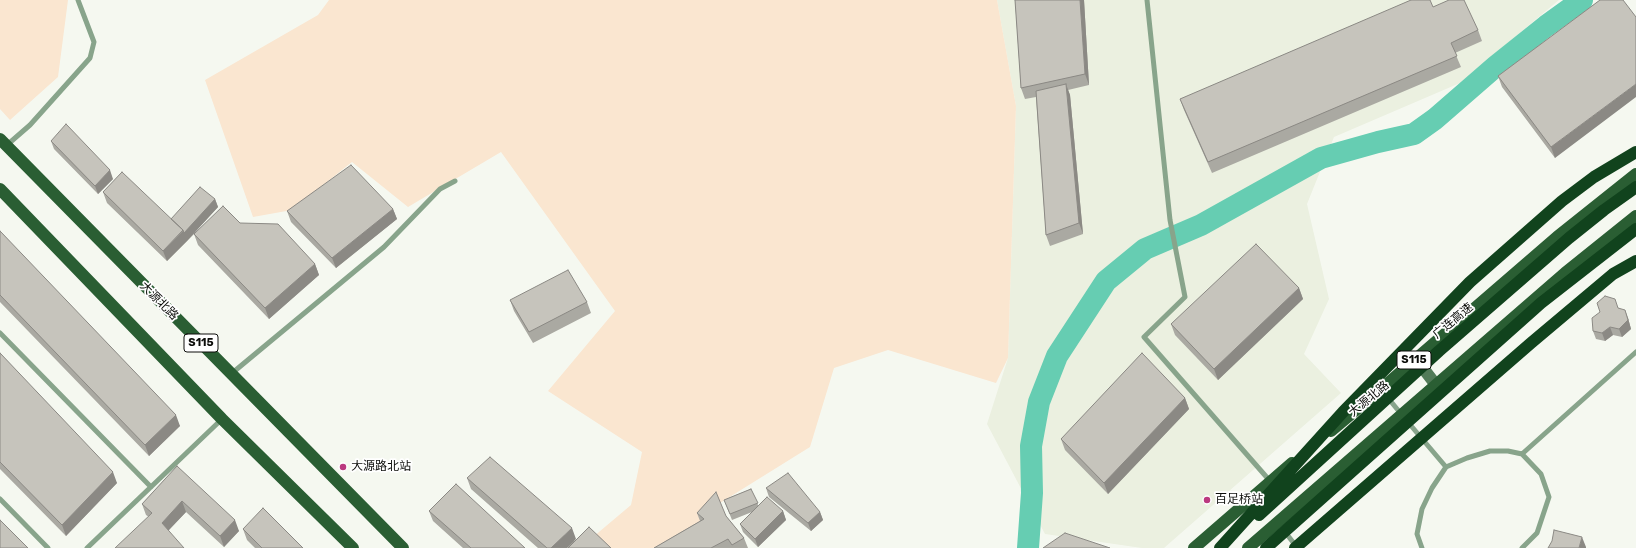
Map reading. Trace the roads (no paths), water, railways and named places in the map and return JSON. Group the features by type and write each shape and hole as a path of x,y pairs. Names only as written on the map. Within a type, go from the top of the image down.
{"highway":[{"path":"1221,548 1343,412 1470,282 1562,201 1594,177 1636,152"},
{"name":"广连高速","path":"1221,548 1439,351 1569,238 1636,187"},
{"path":"1266,548 1541,303 1636,229"},
{"path":"1297,548 1531,343 1613,274 1636,261"}],"main road":[{"name":"大源北路","path":"3,142 403,548"},
{"name":"大源北路","path":"1194,548 1270,481 1381,389 1557,237 1636,174"},
{"path":"0,189 222,419 353,548"},
{"name":"S115","path":"1248,548 1276,522 1565,273 1636,216"}],"street":[{"path":"1416,359 1436,385"}],"lane":[{"path":"3,142 30,125 90,58 94,42 78,0"},
{"path":"1147,0 1170,220 1185,297 1144,337 1270,481"},
{"path":"231,374 384,247 440,189 455,181"},
{"path":"0,332 151,487"},
{"path":"1522,454 1636,352"},
{"path":"1381,389 1446,467"},
{"path":"87,548 222,419"},
{"path":"1422,548 1416,534 1422,509 1432,488 1446,467 1467,458 1490,451 1508,451 1522,454 1541,474 1549,497 1537,532 1522,548"},
{"path":"0,499 48,548"},
{"path":"1276,522 1297,548"}],"waterway":[{"path":"1028,548 1032,493 1031,446 1039,402 1057,356 1106,281 1145,249 1201,225 1321,158 1378,142 1414,134 1435,119 1496,66 1546,26 1582,0"}],"place":[{"name":"大源路北站","path":"343,467"},
{"name":"百足桥站","path":"1207,500"}]}
